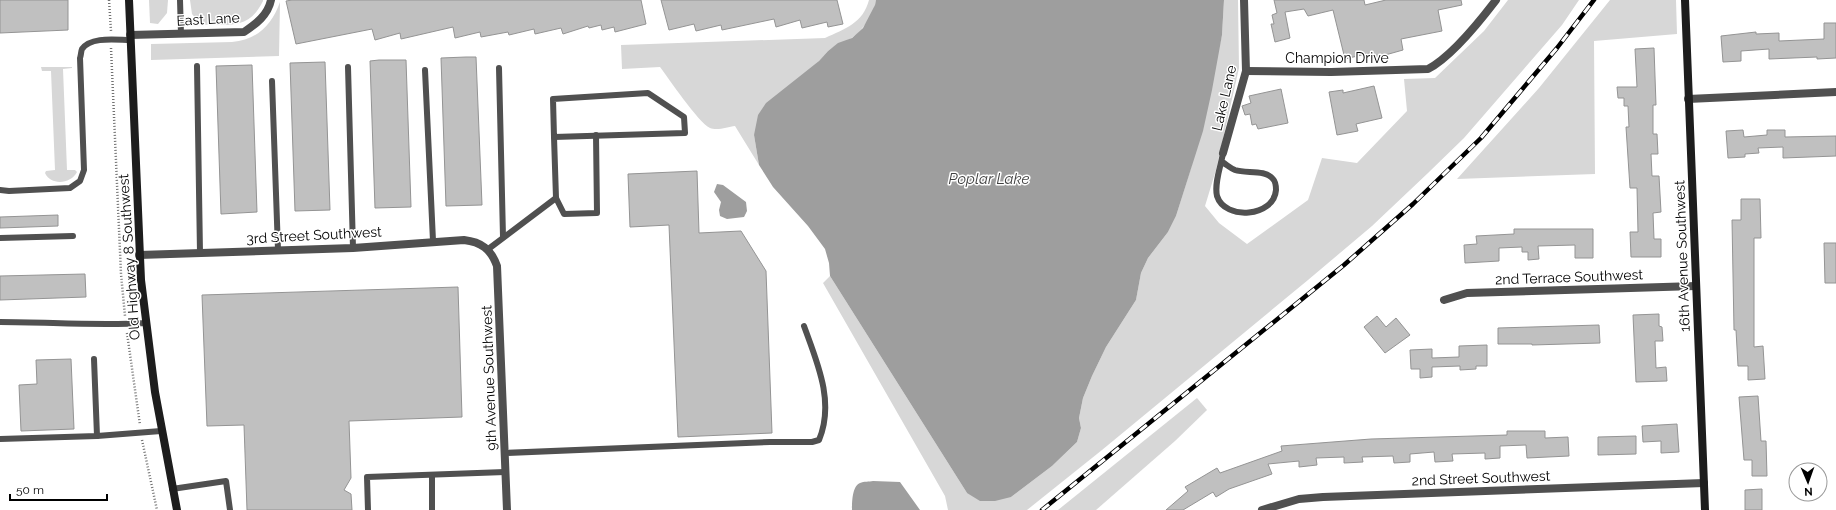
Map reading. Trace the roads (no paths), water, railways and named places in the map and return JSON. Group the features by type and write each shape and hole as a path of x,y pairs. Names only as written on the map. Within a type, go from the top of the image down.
{"street":[{"name":"Old Highway 8 Southwest","path":"129,0 139,255 146,323 161,431 177,510"},
{"name":"East Lane","path":"130,37 244,32 255,25 265,15 271,0"},
{"name":"Lake Lane","path":"1222,157 1246,72 1244,0"},
{"name":"Champion Drive","path":"1246,72 1331,72 1428,69 1438,64 1482,18 1496,0"},
{"name":"16th Avenue Southwest","path":"1685,0 1705,510"},
{"path":"1688,99 1836,92"},
{"name":"3rd Street Southwest","path":"139,255 353,248 433,241 464,240 479,242 487,250"},
{"name":"9th Avenue Southwest","path":"487,250 494,256 497,266 507,510"},
{"name":"2nd Terrace Southwest","path":"1444,300 1467,293 1696,286"},
{"name":"2nd Street Southwest","path":"1262,510 1299,499 1323,497 1704,483"}],"lane":[{"path":"180,0 181,34"},
{"path":"0,190 9,191 70,188 80,181 84,170 80,58 82,49 89,44 100,41 111,41 130,37"},
{"path":"197,66 200,253"},
{"path":"348,67 353,248"},
{"path":"499,68 503,237"},
{"path":"425,70 433,241"},
{"path":"272,81 278,250"},
{"path":"554,137 684,133 684,117 648,93 553,99 554,137 556,198 564,214 597,213 596,136"},
{"path":"1222,157 1235,170 1264,174 1272,177 1276,182 1276,190 1275,197 1268,205 1259,211 1248,213 1235,211 1223,204 1217,195 1222,157"},
{"path":"487,250 556,198"},
{"path":"0,238 73,236"},
{"path":"0,322 146,323"},
{"path":"505,453 770,442 812,442 819,440 825,418 823,377 804,326"},
{"path":"94,359 97,436"},
{"path":"0,439 97,436 161,431"},
{"path":"368,510 367,477 505,472"},
{"path":"432,475 432,510"},
{"path":"172,489 226,481 230,510"}],"water":[{"name":"Poplar Lake","path":"876,0 1224,0 1222,35 1203,131 1176,216 1168,232 1148,258 1141,273 1136,300 1106,347 1092,376 1083,398 1079,418 1081,428 1077,442 1052,466 1011,497 995,501 980,501 967,493 830,276 829,263 825,249 808,226 773,187 759,165 754,135 758,115 766,103 819,61 838,43 852,38 863,28"},
{"path":"717,184 723,185 746,202 747,211 744,217 727,219 720,216 719,210 721,202 714,192"},
{"path":"863,482 900,482 920,510 852,510 853,495 857,485"}],"railway":[{"path":"1042,510 1344,265 1413,204 1481,138 1557,48 1594,0"}]}
